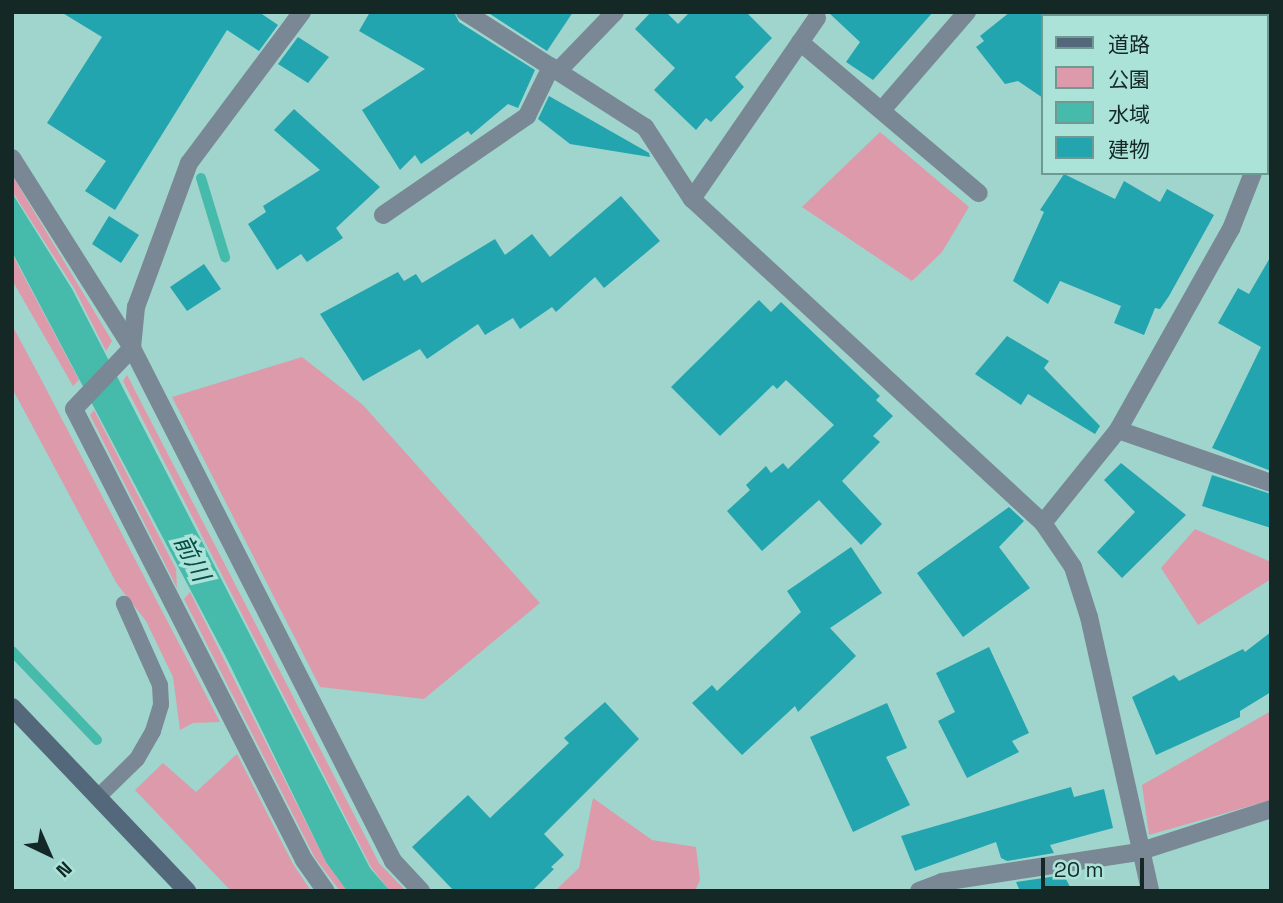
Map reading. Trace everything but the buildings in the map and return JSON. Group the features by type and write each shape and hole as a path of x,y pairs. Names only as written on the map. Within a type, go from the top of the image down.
{"street":[{"path":"302,12 189,163 136,307 132,348 74,409 304,860 327,891"},
{"path":"465,12 645,127 692,199 1043,523 1073,567 1089,617 1138,852 1150,891"},
{"path":"383,215 527,116 554,69 615,12"},
{"path":"882,110 967,12"},
{"path":"692,199 817,18"},
{"path":"800,41 979,193"},
{"path":"12,158 132,348 393,861 421,891"},
{"path":"1043,523 1118,430 1231,229 1252,175"},
{"path":"1118,430 1271,483"},
{"path":"12,706 187,891"},
{"path":"919,891 942,882 1138,852 1271,809"}],"lane":[{"path":"99,797 137,760 153,732 161,704 160,685 124,604"}],"green space":[{"path":"880,132 969,207 942,252 912,281 802,207"},
{"path":"12,175 112,341 106,351 74,288 12,191"},
{"path":"12,254 79,380 73,386 12,280"},
{"path":"12,325 220,722 193,723 180,730 173,677 146,621 117,584 12,388"},
{"path":"302,357 363,405 540,603 424,699 320,687 172,397"},
{"path":"127,375 379,863 406,891 390,891 371,867 123,381"},
{"path":"94,410 176,569 177,588 90,415"},
{"path":"1195,529 1271,562 1271,579 1198,625 1161,568"},
{"path":"190,592 326,862 347,891 340,891 315,858 184,599"},
{"path":"1271,711 1271,800 1149,835 1142,785"},
{"path":"237,754 293,864 311,891 231,891 135,790 163,763 196,792"},
{"path":"593,798 652,840 696,847 700,880 695,891 555,891 579,868"}],"water":[{"name":"前川","path":"12,193 72,289 370,868 390,891 347,891 326,862 228,661 12,252"}],"waterway":[{"path":"1175,12 1180,14"},
{"path":"201,178 225,257"},
{"path":"12,651 97,740"}]}
